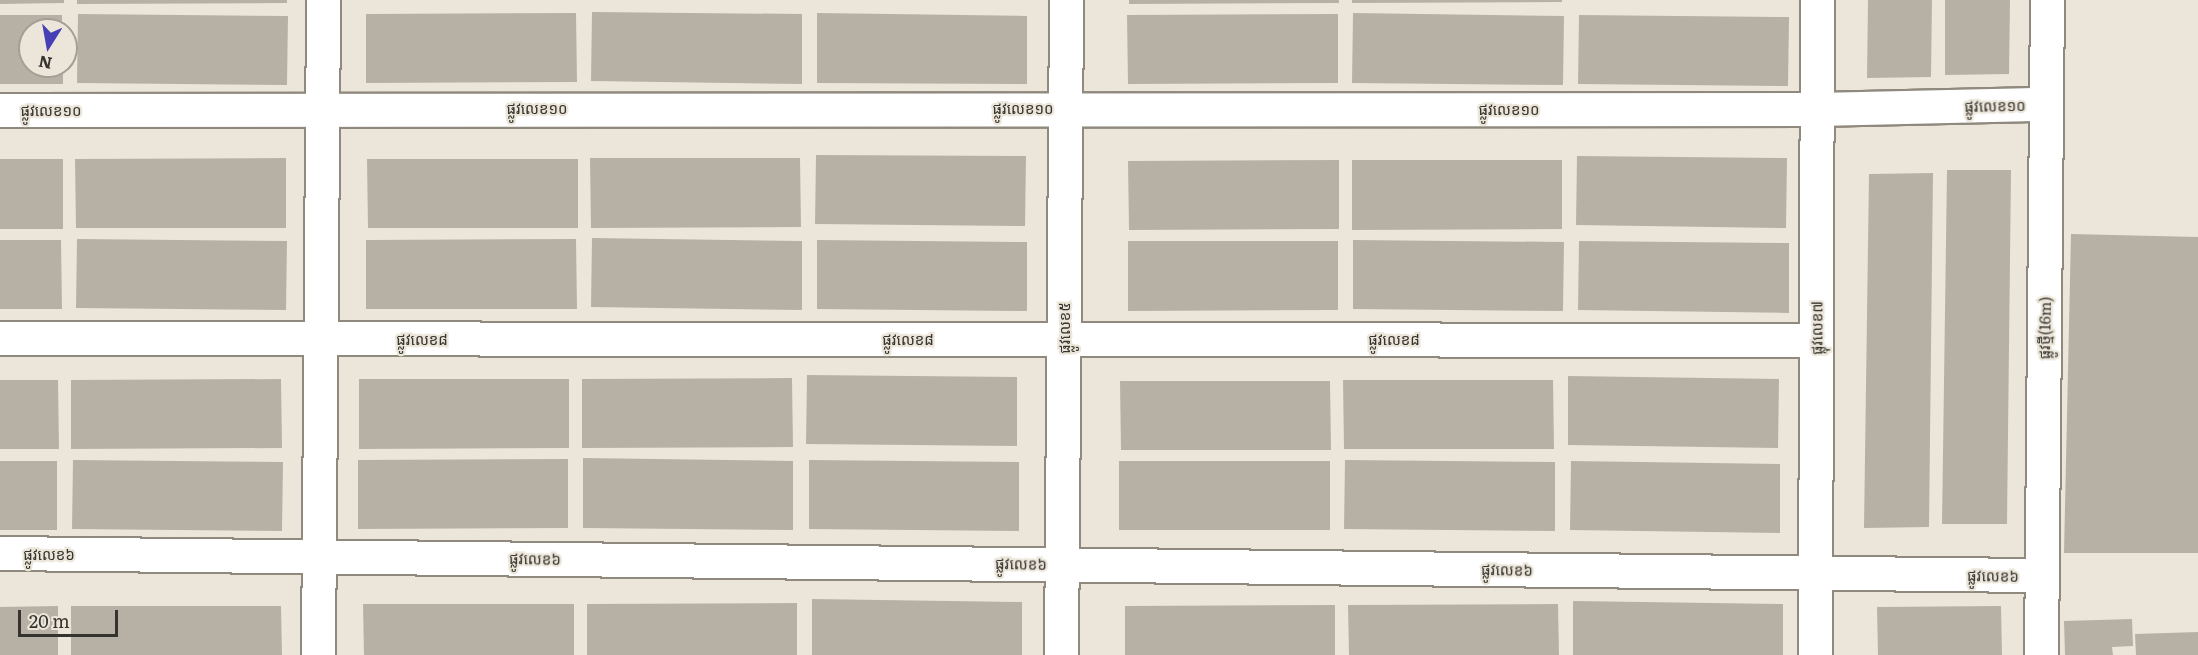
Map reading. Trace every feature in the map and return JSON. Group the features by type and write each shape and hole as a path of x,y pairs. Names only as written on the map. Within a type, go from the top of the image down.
{"street":[{"path":"318,655 323,0"},
{"name":"ផ្លូវលេខ៥","path":"1061,655 1066,0"},
{"name":"ផ្លុវលេខ៧","path":"1815,655 1817,0"},
{"name":"ផ្លូវថ្មី(16m)","path":"2041,655 2047,0"},
{"name":"ផ្លូវលេខ១០","path":"0,110 322,108 1816,109 2046,104"},
{"name":"ផ្លូវលេខ៨","path":"0,338 1816,340"},
{"name":"ផ្លូវលេខ៦","path":"0,553 2042,575"}],"building":[{"path":"0,0 64,0 64,3 0,4"},
{"path":"77,0 287,0 287,3 77,4"},
{"path":"1129,0 1339,0 1339,3 1129,4"},
{"path":"1352,0 1562,0 1562,2 1352,3"},
{"path":"1868,0 1932,0 1931,77 1867,78"},
{"path":"1945,0 2010,0 2009,74 1945,75"},
{"path":"592,12 802,14 802,84 591,81"},
{"path":"576,13 577,82 366,83 366,14"},
{"path":"817,13 1027,16 1027,84 817,83"},
{"path":"1353,13 1564,16 1563,85 1352,83"},
{"path":"78,14 288,16 287,85 77,83"},
{"path":"1338,14 1338,83 1128,84 1127,15"},
{"path":"0,15 62,15 62,18 18,18 18,78 63,78 63,84 0,84"},
{"path":"1579,15 1789,17 1788,86 1578,84"},
{"path":"816,155 1026,156 1025,226 815,224"},
{"path":"1577,156 1787,158 1786,228 1576,225"},
{"path":"286,158 286,228 76,228 75,159"},
{"path":"590,158 800,158 801,227 591,228"},
{"path":"0,159 63,159 63,229 0,229"},
{"path":"367,159 578,159 578,228 368,228"},
{"path":"1339,160 1339,229 1129,230 1128,161"},
{"path":"1352,160 1562,160 1562,229 1352,230"},
{"path":"1947,170 2011,170 2007,524 1942,524"},
{"path":"1933,173 1929,527 1864,528 1869,174"},
{"path":"2071,234 2198,237 2198,553 2064,553"},
{"path":"592,238 802,241 802,310 591,307"},
{"path":"77,239 287,241 286,310 76,308"},
{"path":"576,239 577,309 366,309 366,240"},
{"path":"0,240 61,240 62,309 0,309"},
{"path":"817,240 1027,242 1027,311 817,309"},
{"path":"1353,240 1564,242 1563,311 1353,309"},
{"path":"1128,241 1338,241 1338,310 1128,311"},
{"path":"1579,241 1789,243 1789,313 1578,310"},
{"path":"807,375 1017,377 1017,446 806,444"},
{"path":"1568,376 1779,379 1778,448 1568,445"},
{"path":"792,378 793,447 582,448 582,379"},
{"path":"281,379 282,448 71,449 71,380"},
{"path":"359,379 569,379 569,448 359,449"},
{"path":"0,380 58,380 59,449 0,449"},
{"path":"1343,380 1553,380 1554,449 1344,449"},
{"path":"1120,381 1330,381 1331,450 1121,450"},
{"path":"583,458 793,461 793,530 583,528"},
{"path":"568,459 568,528 358,529 358,460"},
{"path":"73,460 283,462 282,531 72,529"},
{"path":"809,460 1019,462 1019,531 809,529"},
{"path":"1345,460 1555,462 1555,531 1344,529"},
{"path":"0,461 57,461 57,530 0,530"},
{"path":"1119,461 1330,461 1330,530 1119,530"},
{"path":"1571,461 1780,464 1780,533 1570,530"},
{"path":"812,599 1022,602 1022,655 812,655"},
{"path":"1573,601 1783,604 1783,655 1573,655"},
{"path":"797,603 797,655 587,655 587,604"},
{"path":"363,604 574,604 574,655 364,655"},
{"path":"1558,604 1559,655 1349,655 1348,605"},
{"path":"1335,605 1335,655 1125,655 1125,606"},
{"path":"58,606 58,655 0,655 0,607"},
{"path":"71,606 281,606 282,655 71,655"},
{"path":"2001,606 2002,655 1878,655 1877,607"},
{"path":"2132,619 2133,646 2112,647 2113,655 2065,655 2064,621"},
{"path":"2198,632 2198,655 2136,655 2135,634"}]}
